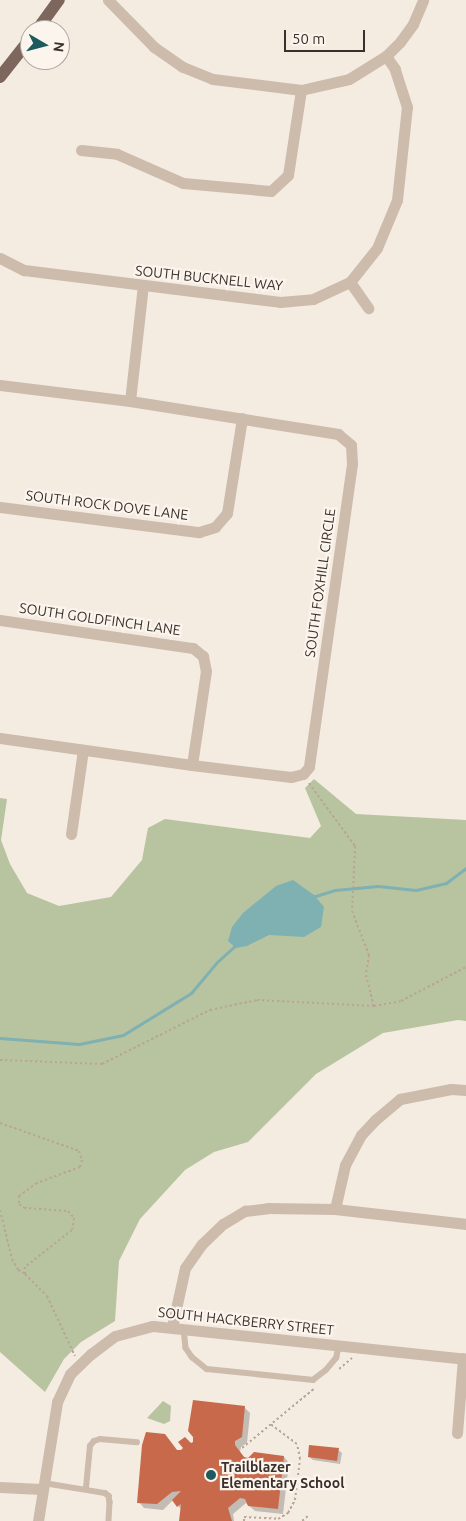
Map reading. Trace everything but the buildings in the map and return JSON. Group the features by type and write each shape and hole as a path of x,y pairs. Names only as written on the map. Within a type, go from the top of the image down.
{"main road":[{"path":"44,20 58,0"},
{"path":"0,78 20,52"}],"street":[{"path":"108,0 154,47 183,67 213,79 301,90 350,80 386,56 404,36 423,0"},
{"name":"SOUTH BUCKNELL WAY","path":"0,258 24,270 280,302 313,299 350,282 378,248 397,200 406,108 396,69 386,56"},
{"path":"81,150 117,154 183,183 271,191 288,176 301,90"},
{"path":"350,282 368,308"},
{"path":"130,401 143,286"},
{"name":"SOUTH FOXHILL CIRCLE","path":"0,385 130,401 338,434 351,445 352,464 309,766 303,774"},
{"name":"SOUTH ROCK DOVE LANE","path":"0,507 199,532 215,527 226,512 242,418"},
{"name":"SOUTH GOLDFINCH LANE","path":"0,620 194,648 203,656 206,671 192,765"},
{"path":"0,738 291,777 303,774"},
{"path":"71,834 83,750"},
{"path":"335,1210 344,1165 360,1135 375,1120 400,1099 451,1089 466,1090"},
{"path":"178,1328 185,1268 202,1244 223,1224 245,1211 268,1208 335,1210 466,1224"},
{"name":"SOUTH HACKBERRY STREET","path":"38,1521 42,1486 57,1402 70,1374 115,1336 153,1326 465,1358"},
{"path":"457,1434 465,1358"},
{"path":"0,1487 42,1486"}],"lane":[{"path":"178,1328 192,1357 207,1369 313,1380 332,1364 340,1345"},
{"path":"86,1488 90,1446 94,1441 100,1439 137,1442"},
{"path":"42,1486 100,1490 109,1496 109,1521"}],"path":[{"path":"303,774 355,846 352,911 369,955 366,975 374,1006"},
{"path":"0,1060 102,1064 210,1010 257,1000 374,1006 401,1001 466,968"},
{"path":"0,1123 78,1151 82,1160 80,1167 37,1183 19,1196 19,1204 24,1208 68,1211 74,1218 72,1230 25,1267 25,1274"},
{"path":"0,1210 12,1259 18,1270 25,1274 47,1296 79,1365"},
{"path":"336,1371 365,1348"},
{"path":"242,1448 322,1383"},
{"path":"244,1521 244,1516 278,1519 288,1513 295,1500 300,1459 298,1444 270,1424"},
{"path":"302,1521 308,1516"}],"green space":[{"path":"314,779 356,814 466,820 466,1021 458,1020 383,1033 316,1074 248,1142 214,1152 185,1170 140,1219 119,1261 115,1321 81,1342 64,1359 45,1392 0,1352 0,798 7,799 1,840 10,864 27,893 59,906 111,897 142,860 148,828 165,819 310,838 321,826 305,788"},
{"path":"163,1401 171,1406 170,1421 164,1424 147,1418"}],"water":[{"path":"293,880 314,895 324,907 321,927 304,937 269,935 247,946 236,948 228,941 232,927 243,913 276,886"}],"waterway":[{"path":"312,897 335,890 378,886 416,890 446,883 466,868"},
{"path":"0,1038 79,1044 123,1035 191,993 217,962 237,944"}],"place":[{"name":"Trailblazer Elementary School","path":"211,1475"}]}
